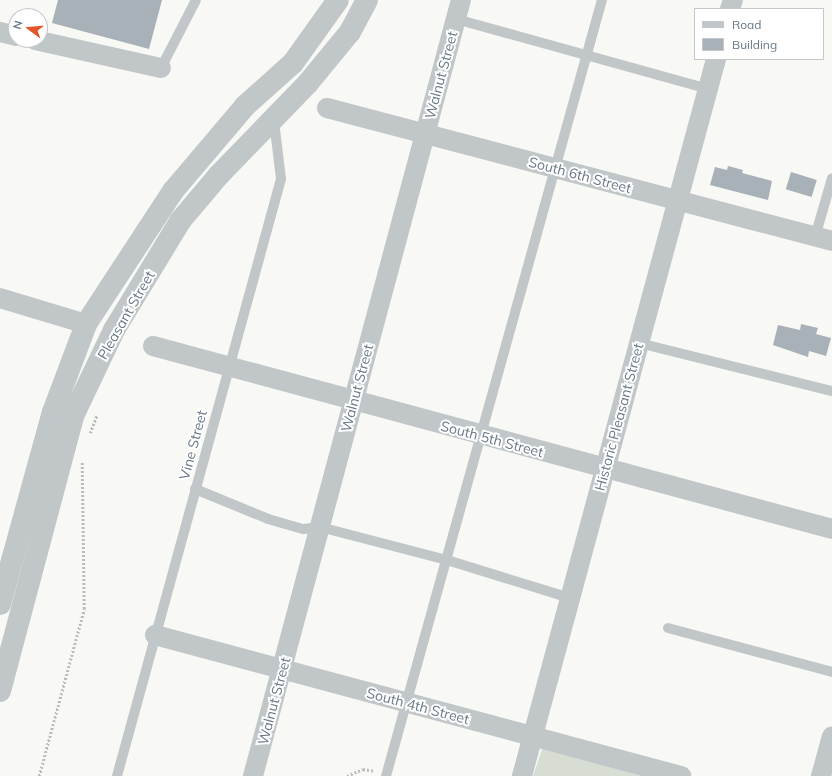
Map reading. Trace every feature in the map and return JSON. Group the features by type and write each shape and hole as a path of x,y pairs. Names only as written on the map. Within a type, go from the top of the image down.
{"street":[{"name":"Pleasant Street","path":"0,604 53,412 86,324 173,191 245,106 293,63 338,0"},
{"name":"Pleasant Street","path":"0,691 73,416 110,338 181,220 218,176 273,120 350,32 367,0"},
{"name":"Walnut Street","path":"253,776 459,9"},
{"path":"48,43 161,68"},
{"name":"Historic Pleasant Street","path":"522,776 716,60"},
{"name":"South 6th Street","path":"327,108 824,239"},
{"path":"0,298 86,324"},
{"name":"South 5th Street","path":"153,346 479,436 606,468 832,529"},
{"name":"South 4th Street","path":"155,635 681,776"},
{"path":"821,776 832,736"}],"lane":[{"path":"161,68 196,0"},
{"path":"386,775 447,560 479,436 536,243 554,168 602,0"},
{"path":"459,9 587,56 708,89"},
{"name":"Vine Street","path":"117,776 228,367 281,179 273,120"},
{"path":"824,239 832,178"},
{"path":"639,343 832,391"},
{"path":"195,490 268,519 304,529 320,527 447,560 570,598"},
{"path":"668,628 832,672"}],"path":[{"path":"347,776 362,769 386,775"}],"shaded area":[{"path":"542,749 652,776 533,776"}],"building":[{"path":"58,0 162,0 149,49 52,23"},
{"path":"728,166 743,170 742,173 772,181 768,200 710,185 715,167 727,170"},
{"path":"791,172 817,180 812,197 786,189"},
{"path":"801,324 818,328 816,334 831,338 826,356 809,351 808,357 773,345 778,325 800,330"}]}
